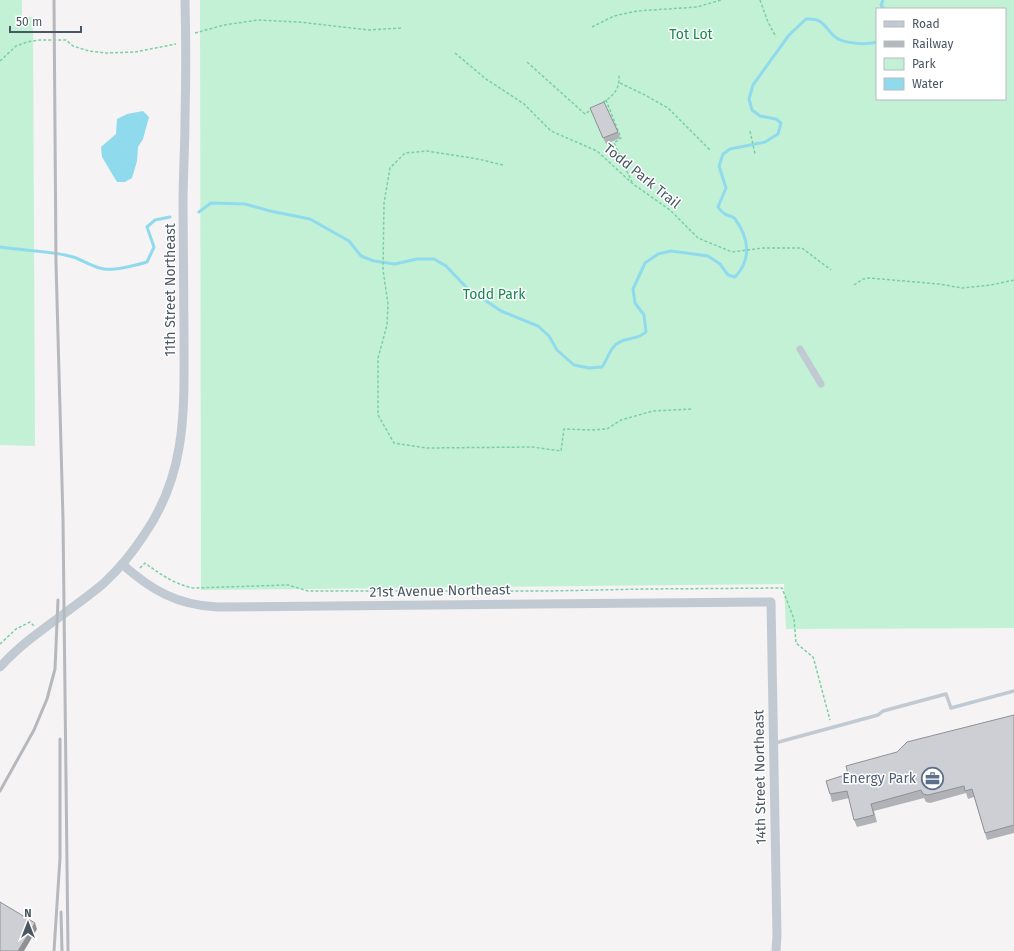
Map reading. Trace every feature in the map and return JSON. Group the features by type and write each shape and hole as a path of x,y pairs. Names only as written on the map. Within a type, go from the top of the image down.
{"street":[{"name":"11th Street Northeast","path":"0,667 39,632 104,582 122,564 145,534 156,515 166,494 179,452 184,409 183,201 185,0"},
{"path":"800,349 821,384"},
{"name":"21st Avenue Northeast","path":"122,564 150,586 169,597 200,606 217,607 771,602"},
{"name":"14th Street Northeast","path":"771,602 777,935 776,951"}],"lane":[{"path":"774,743 878,715 883,711 946,694 951,708 1014,691"}],"path":[{"path":"592,27 614,16 637,11 697,7 721,0"},
{"path":"760,0 768,22 776,37"},
{"path":"196,32 224,25 258,20 299,22 369,30 401,28"},
{"path":"0,61 16,46 27,42 40,40 66,40 73,46 89,51 106,53 135,52 176,44"},
{"name":"Todd Park Trail","path":"455,53 486,79 524,104 551,131 597,151 633,184 670,210 698,238 732,252 763,248 802,248 830,270"},
{"path":"527,62 584,114 617,91 620,83 619,74"},
{"path":"620,83 668,108 711,151"},
{"path":"606,100 622,138 614,143 633,184"},
{"path":"750,131 755,154"},
{"path":"503,165 478,159 427,151 405,153 390,168 384,203 383,270 388,304 388,325 378,358 378,416 394,443 427,448 532,447 560,451 564,429 607,429 621,420 653,411 693,410"},
{"path":"854,285 863,279 869,278 939,284 962,288 990,285 1014,280"},
{"path":"134,574 145,563 164,577 193,588 288,585 308,591 548,591 646,588 782,588 794,619 796,643 813,657 832,728"},
{"path":"0,644 16,629 30,622 39,632"}],"green space":[{"path":"0,0 22,0 22,17 33,17 35,446 0,445"},
{"name":"Todd Park","path":"200,0 1014,0 1014,628 786,629 784,584 201,590"}],"water":[{"path":"143,111 149,117 143,139 138,147 137,161 132,178 125,182 117,182 102,157 101,147 116,134 117,119 127,114"}],"building":[{"path":"604,102 618,132 603,138 590,108"},
{"name":"Energy Park","path":"1014,715 1014,825 985,833 972,789 965,791 964,786 928,795 923,794 921,790 871,804 874,815 854,820 847,791 830,794 826,781 848,774 846,766 897,752 907,742"},
{"path":"0,902 35,923 18,951 0,951"}],"waterway":[{"path":"883,0 881,5 883,8"},
{"path":"199,212 211,203 245,204 310,219 349,241 361,256 374,261 395,264 417,259 434,259 446,266 467,288 501,311 538,326 549,336 557,350 574,365 589,368 602,367 614,346 623,340 643,335 646,332 644,315 635,303 633,289 645,263 658,254 671,251 708,256 720,264 728,275 735,277 744,263 747,248 740,226 733,217 726,215 718,207 726,188 719,166 723,154 730,149 765,142 778,134 781,123 776,119 760,116 752,110 749,99 753,85 789,35 806,19 812,19 822,23 834,36 843,41 861,44 876,42"},
{"path":"0,247 55,253 73,257 100,268 120,268 147,262 154,247 147,227 155,220 170,217"}],"railway":[{"path":"54,0 56,263 63,519 68,951"},
{"path":"0,791 34,730 47,699 55,669 58,600"},
{"path":"54,951 60,858 60,739"},
{"path":"61,912 62,951"}],"place":[{"name":"Energy Park","path":"932,778"}],"park label":[{"name":"Tot Lot","path":"691,34"}]}
